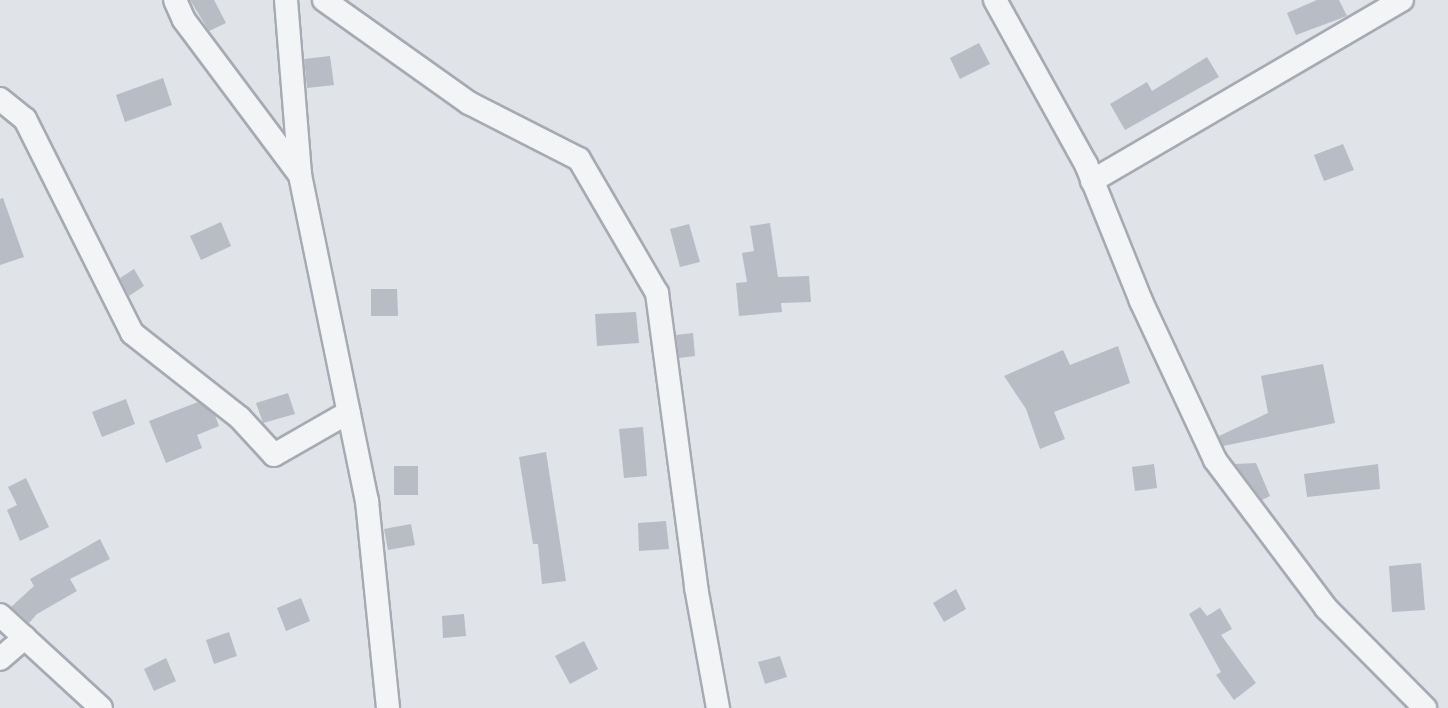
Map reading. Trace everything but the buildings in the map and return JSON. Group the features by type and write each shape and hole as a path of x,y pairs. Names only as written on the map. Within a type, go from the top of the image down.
{"street":[{"path":"175,0 184,20 300,175"},
{"path":"286,0 300,175 368,501 388,708"},
{"path":"324,0 469,103 579,159 657,293 696,587 718,708"},
{"path":"995,0 1092,181 1141,301 1215,460 1326,608 1425,708"},
{"path":"1092,181 1402,0"},
{"path":"0,99 25,119 132,333 240,417 274,455 349,412"},
{"path":"0,615 101,708"},
{"path":"0,659 25,637"}]}
